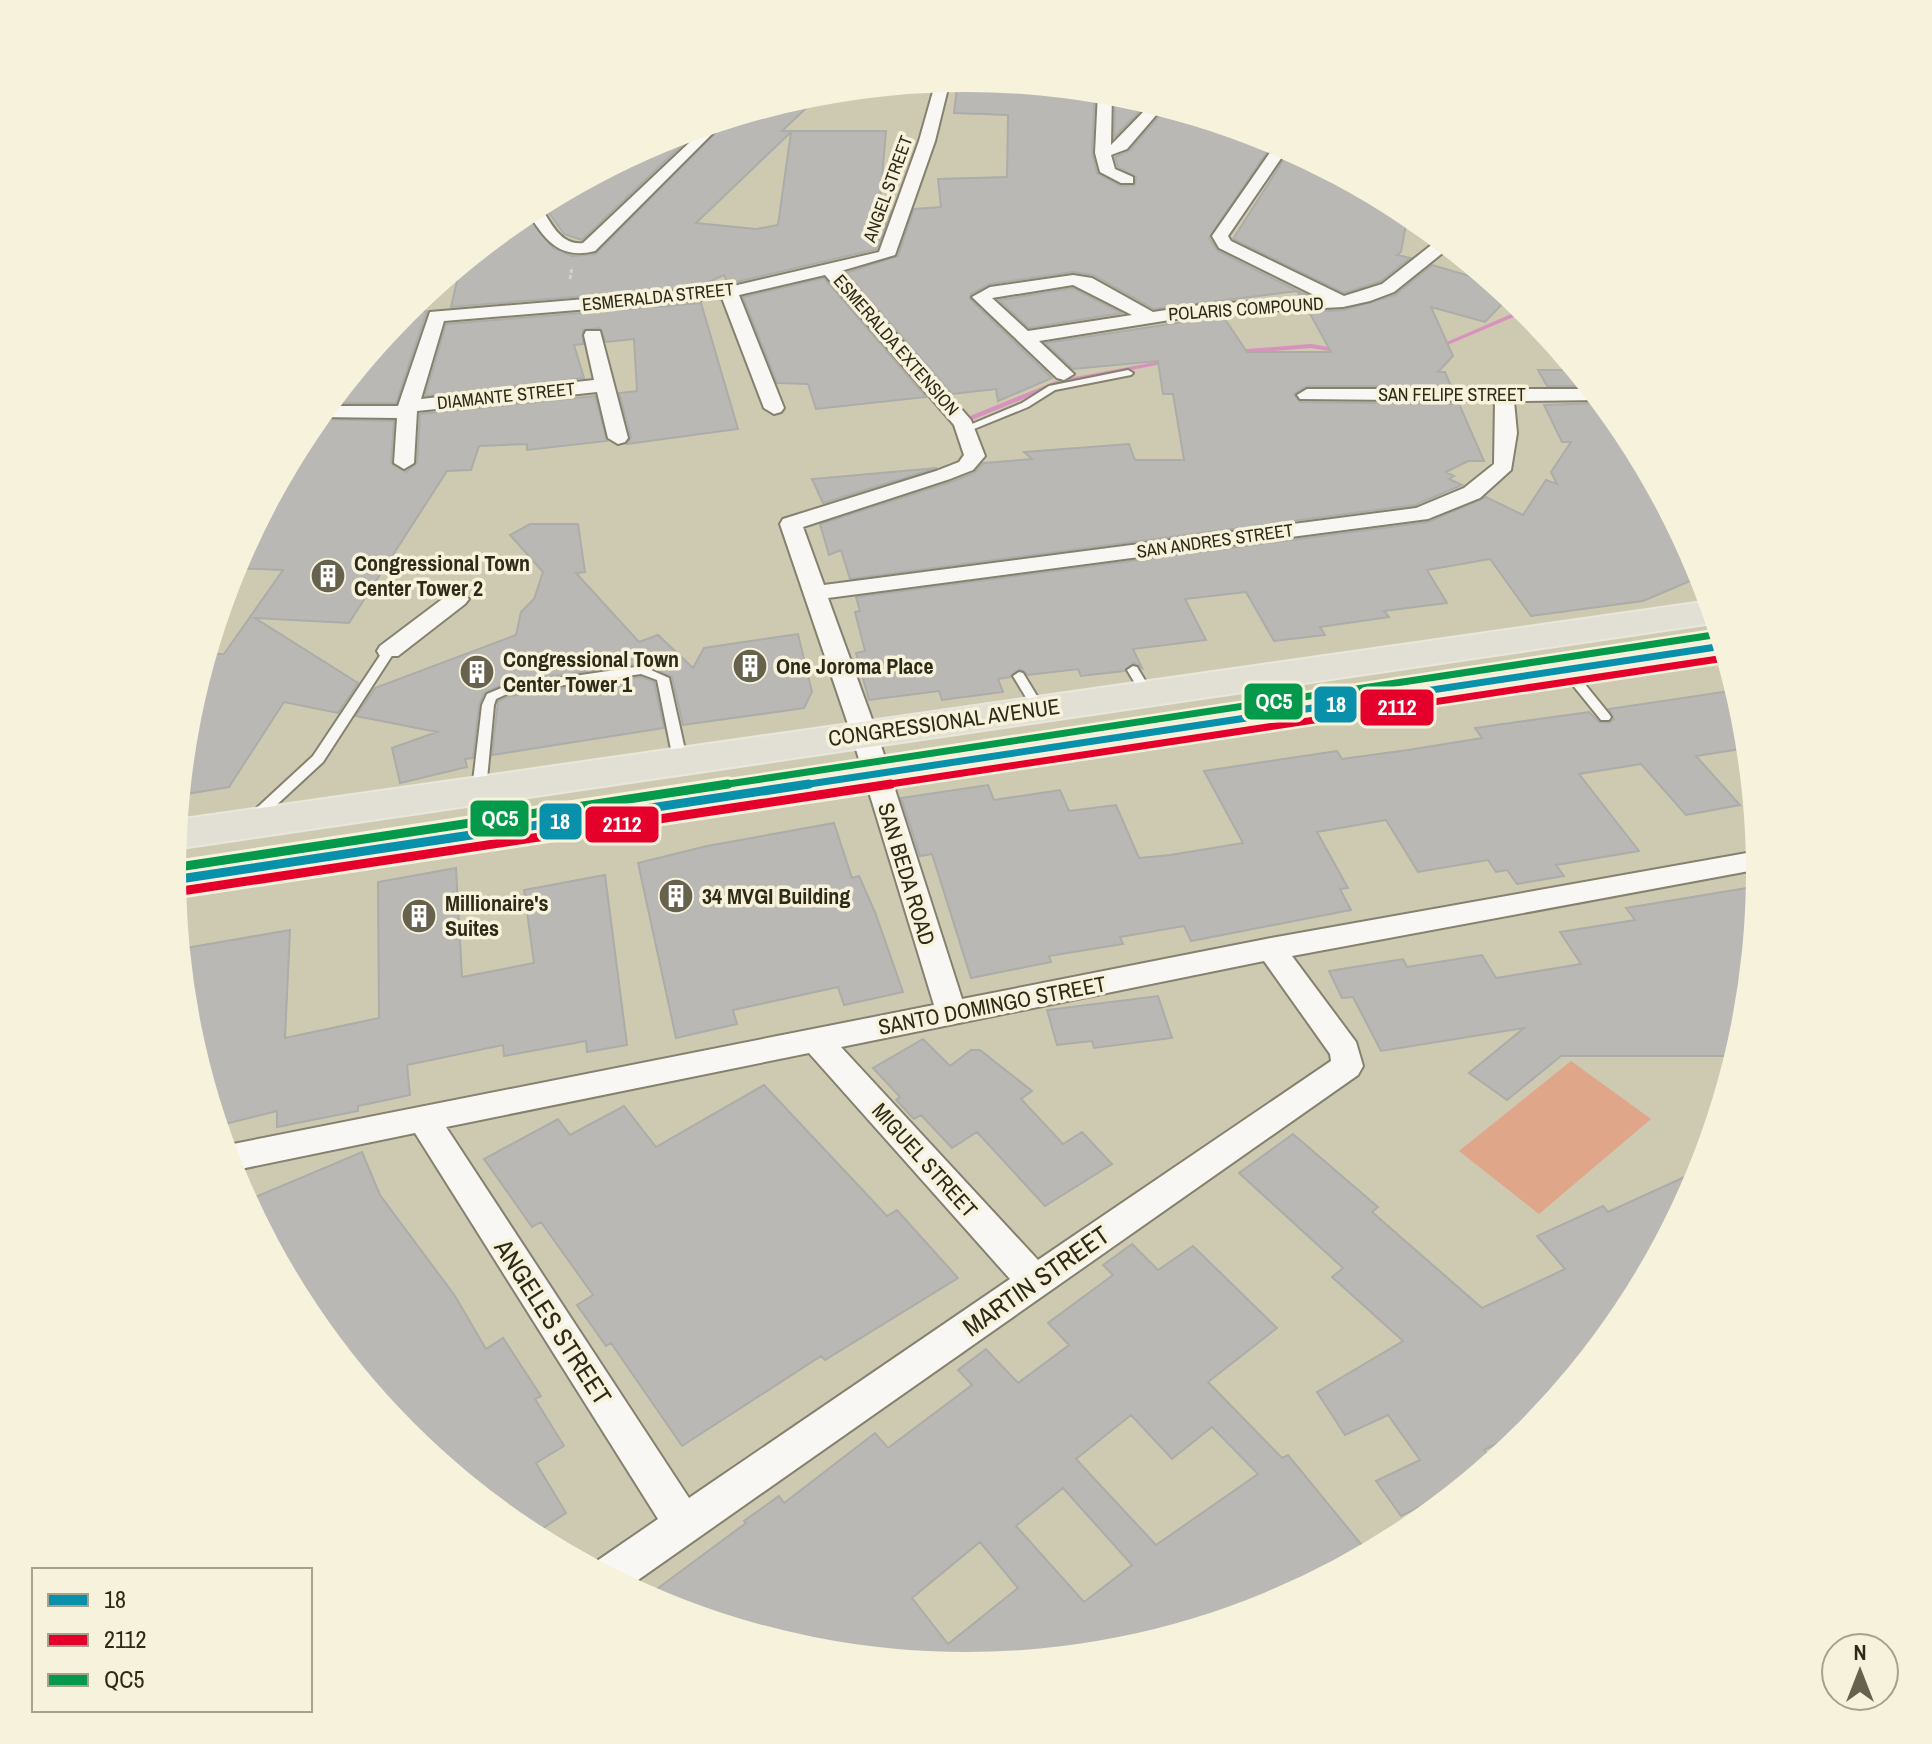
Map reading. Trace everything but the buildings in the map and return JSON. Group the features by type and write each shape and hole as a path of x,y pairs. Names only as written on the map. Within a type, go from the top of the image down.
{"main road":[{"name":"CONGRESSIONAL AVENUE","path":"188,833 864,733 1029,693 1702,613"},
{"name":"CONGRESSIONAL AVENUE","path":"186,878 1713,648"}],"street":[{"name":"ANGEL STREET","path":"877,259 888,253 927,141 940,93"},
{"path":"1105,105 1103,153 1108,172 1127,180"},
{"path":"1103,153 1122,146 1149,114"},
{"path":"541,218 557,243 574,250 589,247 703,138"},
{"path":"1279,158 1220,236 1225,244 1343,302"},
{"name":"POLARIS COMPOUND","path":"1026,337 1207,309 1343,302 1388,288 1436,250"},
{"name":"ESMERALDA STREET","path":"408,409 436,316 729,292 828,267 877,259"},
{"name":"ESMERALDA EXTENSION","path":"828,267 965,426"},
{"name":"POLARIS COMPOUND","path":"1064,374 981,297 990,292 1073,280 1086,282 1149,317"},
{"path":"729,292 774,408"},
{"path":"593,335 618,438"},
{"name":"DIAMANTE STREET","path":"337,411 408,409 605,385"},
{"name":"SAN FELIPE STREET","path":"1307,395 1583,395"},
{"name":"SAN ANDRES STREET","path":"813,593 1420,514 1472,493 1504,466 1507,433 1504,395"},
{"path":"404,463 408,409"},
{"path":"864,733 791,524 795,520 966,466 975,456 965,426"},
{"path":"389,651 457,599"},
{"name":"SAN BEDA ROAD","path":"864,733 952,1014"},
{"name":"SANTO DOMINGO STREET","path":"239,1155 1271,949 1746,862"},
{"name":"MARTIN STREET","path":"618,1570 1347,1066 1345,1051 1271,949"},
{"name":"MIGUEL STREET","path":"815,1039 1035,1282"},
{"name":"ANGELES STREET","path":"422,1118 684,1525"}],"lane":[{"path":"965,426 1025,405 1052,388 1128,373"},
{"path":"247,824 318,759 389,651"},
{"path":"479,790 488,705 491,697 506,690 642,670 655,672 663,678 680,759"},
{"path":"1567,670 1605,717"}],"shaded area":[{"path":"1571,1061 1651,1119 1539,1214 1459,1151"}],"waterway":[{"path":"1436,348 1513,316"},
{"path":"1234,352 1311,346 1341,351"},
{"path":"959,422 1061,381 1171,361"}],"transit line":[{"name":"QC5","path":"186,866 1709,636"},
{"name":"18","path":"186,878 1713,648"},
{"name":"2112","path":"187,890 1716,659"}],"place":[{"name":"Congressional Town Center Tower 2","path":"328,576"},
{"name":"One Joroma Place","path":"750,666"},
{"name":"Congressional Town Center Tower 1","path":"477,672"},
{"name":"34 MVGI Building","path":"676,896"},
{"name":"Millionaire's Suites","path":"419,916"}]}
